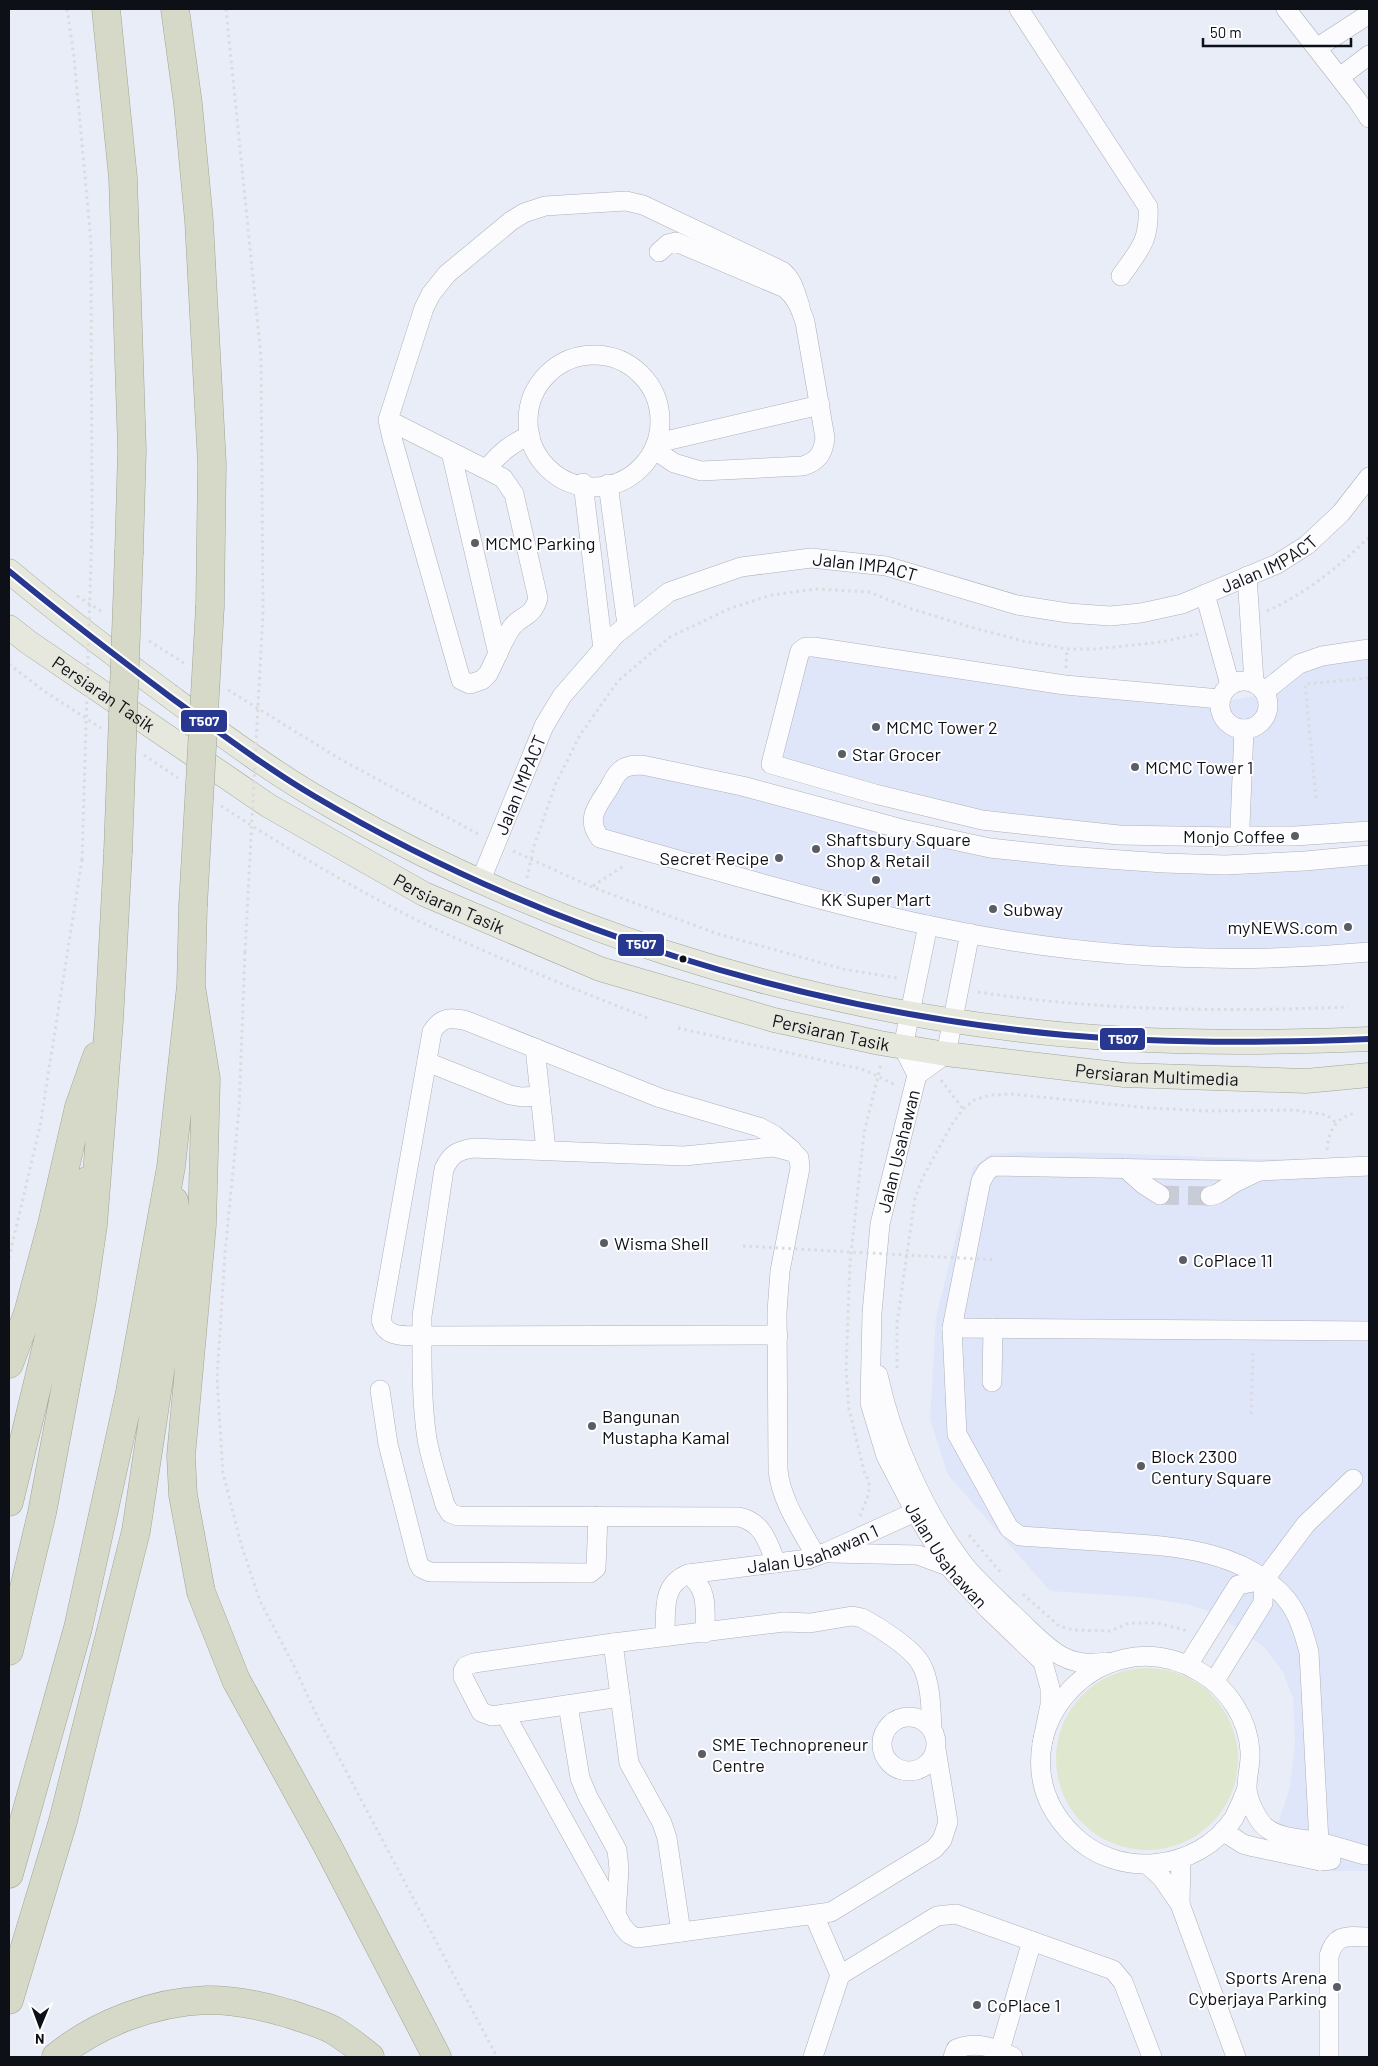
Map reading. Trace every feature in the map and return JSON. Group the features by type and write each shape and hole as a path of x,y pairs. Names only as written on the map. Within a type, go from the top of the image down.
{"highway":[{"path":"9,1650 42,1513 82,1300 93,1225 109,1021 118,852 132,450 123,178 106,9"},
{"path":"9,1874 78,1628 130,1392 171,1167 191,986 193,906 210,606 212,464 199,221 188,104 175,9"},
{"path":"191,986 206,1079 202,1225 181,1456 183,1495 201,1592 236,1680 328,1845 437,2057"},
{"path":"9,1364 28,1313 52,1224 79,1107 109,1021"},
{"path":"9,1502 54,1316 72,1222 100,1144"},
{"path":"9,2000 63,1821 136,1531 173,1286 177,1234 171,1167"},
{"path":"56,2057 86,2037 138,2012 208,2000 253,2005 305,2019 332,2030 370,2057"}],"main road":[{"name":"Persiaran Tasik","path":"9,571 66,619 249,756 331,806 480,882 569,918 654,949 840,1000 953,1020"},
{"name":"Persiaran Tasik","path":"9,627 28,642 269,806 424,894 600,969 774,1020 903,1047 931,1065"},
{"name":"Persiaran Multimedia","path":"953,1020 1021,1030 1099,1038 1291,1042 1369,1039"},
{"name":"Persiaran Multimedia","path":"931,1065 1124,1076 1306,1081 1369,1076"}],"street":[{"path":"1019,9 1148,207 1147,236 1121,276"},
{"path":"1286,9 1318,48 1369,118"},
{"path":"1318,48 1369,14"},
{"path":"1340,77 1369,55"},
{"path":"388,420 503,478 514,494 538,598 535,608 530,615 514,625 488,674 482,680 470,684 460,680 388,420 424,308 438,284 446,274 511,221 539,207 626,201 656,210 782,270 794,286 805,322 825,438 821,456 813,463 803,466 701,472 674,463 656,446"},
{"path":"659,252 668,244 676,242 688,246 785,288 794,295 800,306"},
{"path":"581,357 613,358 628,363 650,382 658,399 660,435 648,462 636,473 608,484 583,484 557,476 545,467 535,450 530,435 529,408 541,378 567,361 581,357"},
{"path":"656,446 820,405"},
{"path":"487,469 504,450 513,443 530,435"},
{"path":"451,452 498,654"},
{"name":"Jalan IMPACT","path":"480,882 544,726 562,696 603,649 627,626 670,592 741,567 811,558 886,566 1017,606 1068,613 1110,616 1141,613 1182,604 1277,564 1307,544 1341,513 1369,477"},
{"path":"583,484 603,649"},
{"path":"608,484 627,626"},
{"path":"1206,594 1225,692 1220,706 1225,720 1230,725 1244,729 1258,725 1264,720 1269,706 1259,687 1247,576"},
{"path":"1259,687 1246,680 1225,692 1065,685 806,647 800,651 771,764 875,794 982,820 1119,836 1239,833 1295,836 1369,831"},
{"path":"1259,687 1299,664 1322,656 1369,649"},
{"path":"1239,833 1244,729"},
{"path":"1369,855 1305,861 1225,865 1065,856 990,848 902,829 742,786 642,765 629,766 619,772 595,810 592,821 593,830 600,838 827,901 970,933 1048,946 1181,959 1267,959 1369,952"},
{"path":"903,1047 928,925"},
{"path":"931,1065 953,1020 970,933"},
{"path":"778,1335 422,1336 394,1335 387,1332 382,1327 381,1320 432,1032 437,1024 444,1018 467,1020 660,1098 759,1127 774,1135 799,1158 800,1168 780,1270 778,1335 779,1485 785,1499 821,1554 918,1555 948,1566"},
{"name":"Jalan Usahawan","path":"903,1047 931,1065 880,1224 872,1313 872,1347 883,1400 901,1452 923,1513 948,1566 988,1609 1043,1662 1050,1688 1050,1705 1042,1744"},
{"path":"535,1048 546,1150"},
{"path":"427,1062 510,1095 522,1097 540,1096"},
{"path":"776,1563 763,1531 748,1518 458,1516 450,1513 445,1505 427,1440 424,1409 422,1316 444,1169 450,1158 461,1150 473,1148 684,1156 774,1147 789,1150"},
{"path":"1320,1852 1309,1652 1303,1630 1286,1599 1264,1580 1242,1566 1208,1553 1168,1545 1020,1536 1009,1528 957,1434 952,1328 981,1180 994,1166 1260,1171 1369,1166"},
{"path":"1126,1168 1143,1184 1160,1195"},
{"path":"1210,1196 1260,1171"},
{"path":"952,1328 1369,1331"},
{"path":"992,1382 993,1328"},
{"path":"380,1390 388,1444 421,1568 430,1572 590,1573 596,1568 598,1516"},
{"path":"1214,1682 1263,1603 1264,1580 1306,1524 1353,1479"},
{"name":"Jalan Usahawan","path":"923,1513 962,1563 1050,1649 1068,1660 1082,1664 1120,1660"},
{"name":"Jalan Usahawan 1","path":"688,1574 776,1563 821,1554 923,1513"},
{"path":"665,1636 667,1595 671,1585 680,1577 688,1574 701,1586 704,1596 704,1633"},
{"path":"1188,1665 1238,1584 1264,1580"},
{"path":"620,1697 492,1716 481,1712 463,1677 463,1671 466,1666 474,1663 613,1643 784,1622 810,1623 852,1616 862,1618 915,1655 922,1665 926,1678 932,1730"},
{"path":"613,1643 629,1762 662,1823 667,1838 681,1932"},
{"path":"1147,1656 1175,1660 1188,1665 1214,1682 1228,1696 1239,1712 1246,1730 1250,1750 1250,1769 1247,1788 1233,1818 1223,1831 1196,1852 1165,1863 1148,1865 1115,1860 1100,1854 1072,1835 1052,1808 1044,1785 1041,1760 1042,1744 1054,1711 1074,1684 1096,1669 1120,1660 1147,1656"},
{"path":"568,1704 580,1778 588,1797 617,1850 619,1869 616,1915"},
{"path":"505,1714 616,1915 629,1934 637,1938 831,1912 934,1849 942,1840 948,1822 936,1739 927,1724 920,1720 904,1718 889,1726 884,1733 883,1750 885,1758 897,1768 914,1771 928,1764 936,1749"},
{"path":"1247,1788 1254,1811 1266,1829 1320,1852"},
{"path":"1223,1831 1244,1844 1367,1855"},
{"path":"1180,1904 1181,1858"},
{"path":"1148,1865 1162,1878 1180,1904 1236,2057"},
{"path":"813,2057 840,1975 937,1916 947,1914 956,1914 1113,1970 1119,1975 1152,2057"},
{"path":"814,1915 840,1975"},
{"path":"1329,2057 1329,1956 1332,1945 1343,1937 1369,1937"},
{"path":"953,2057 956,2049 976,2044 1006,2054 1032,1941"}],"path":[{"path":"9,1258 40,1126 82,860 92,526 90,242 75,67 67,9"},
{"path":"226,9 261,357 263,612 245,952 239,1109 225,1253 217,1378 223,1473 241,1544 260,1601 294,1664 317,1716 497,2057"},
{"path":"74,594 107,615"},
{"path":"149,641 190,667"},
{"path":"1316,798 1306,684 1369,678"},
{"path":"223,687 340,759 496,844 592,887 715,933 843,969 916,982"},
{"path":"592,887 646,851"},
{"path":"959,989 1064,1002 1138,1007 1228,1010 1348,1007"},
{"path":"678,1028 861,1069 878,1076"},
{"path":"931,1065 964,1109"},
{"path":"1325,1168 1330,1131 1344,1116 1354,1113"},
{"path":"743,1246 996,1260"},
{"path":"1251,1414 1253,1330"}],"shaded area":[{"path":"806,652 1214,703 1272,693 1301,670 1369,655 1369,823 1289,829 1119,829 981,810 783,760 802,657"},
{"name":"Shaftsbury Square Shop & Retail","path":"644,770 979,851 1369,860 1369,946 1186,955 982,931 603,834 601,810 623,777"},
{"path":"1022,1152 1115,1153 1251,1159 1369,1159 1369,1871 1327,1871 1267,1858 1290,1787 1295,1744 1293,1698 1283,1672 1264,1647 1215,1613 1189,1605 1140,1597 1050,1591 948,1475 930,1419 936,1317 973,1168 990,1154"}],"green space":[{"path":"1147,1668 1165,1670 1182,1675 1205,1689 1217,1701 1231,1724 1236,1741 1238,1759 1236,1777 1231,1794 1217,1817 1205,1829 1182,1843 1165,1848 1147,1850 1129,1848 1112,1843 1089,1829 1077,1817 1063,1794 1058,1777 1056,1759 1058,1741 1063,1724 1077,1701 1089,1689 1112,1675 1129,1670"}],"tunnel":[{"path":"1160,1195 1210,1196"}],"transit line":[{"name":"T507","path":"9,571 173,699 260,761 314,796 400,844 490,886 582,924 676,957 772,984 869,1006 967,1023 1065,1035 1217,1042 1369,1039"}],"place":[{"name":"MCMC Parking","path":"475,543"},
{"name":"MCMC Tower 2","path":"876,727"},
{"name":"Star Grocer","path":"842,754"},
{"name":"MCMC Tower 1","path":"1135,767"},
{"name":"Monjo Coffee","path":"1295,836"},
{"name":"Shaftsbury Square Shop & Retail","path":"816,849"},
{"name":"Secret Recipe","path":"779,858"},
{"name":"KK Super Mart","path":"876,880"},
{"name":"Subway","path":"993,909"},
{"name":"myNEWS.com","path":"1348,927"},
{"name":"Wisma Shell","path":"604,1243"},
{"name":"CoPlace 11","path":"1183,1260"},
{"name":"Bangunan Mustapha Kamal","path":"592,1426"},
{"name":"Block 2300 Century Square","path":"1141,1466"},
{"name":"SME Technopreneur Centre","path":"702,1754"},
{"name":"Sports Arena Cyberjaya Parking","path":"1337,1987"},
{"name":"CoPlace 1","path":"977,2005"}]}
